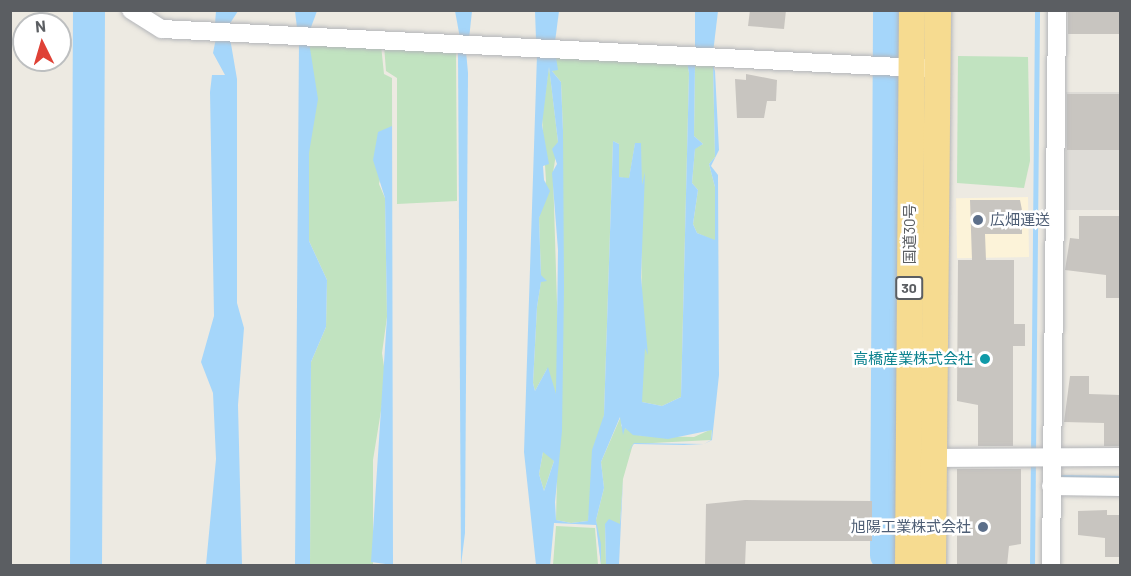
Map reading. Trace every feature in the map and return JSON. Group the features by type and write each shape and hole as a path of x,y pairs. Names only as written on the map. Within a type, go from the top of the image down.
{"highway":[{"name":"国道30号","path":"908,566 905,68 912,10"},
{"name":"国道30号","path":"933,566 938,10"}],"street":[{"path":"131,10 162,29 877,68 937,69"},
{"path":"1051,566 1045,467 1057,10"},
{"path":"908,457 1045,467 1120,487"},
{"path":"1045,467 1120,457"}],"shaded area":[{"path":"1066,92 1120,92 1120,210 1066,210"},
{"path":"1028,197 1029,257 957,258 956,198"}],"green space":[{"path":"309,41 381,45 384,74 392,78 392,126 379,184 385,198 387,317 382,353 386,380 373,460 373,565 310,565 311,362 326,327 327,280 309,241"},
{"path":"384,45 456,49 457,201 397,204 397,78 386,71"},
{"path":"556,56 687,62 689,73 681,397 662,406 642,402 641,144 635,144 629,179 619,177 619,144 613,141 604,415 588,521 571,523 556,520 559,391 555,394 549,385 547,369 535,391 533,383 537,307 541,281 546,281 541,276 539,218 546,181 542,118 549,66 558,142 553,173 559,368 563,131 561,82 552,71"},
{"path":"958,56 1028,57 1030,161 1024,188 957,183"},
{"path":"713,64 715,157 709,164 715,187 715,241 697,233 693,224 698,190 692,183 695,148 703,144 694,136 695,65"},
{"path":"621,416 621,426 641,436 694,437 712,429 711,440 633,444 623,479 620,524 605,524 606,565 601,565 596,520 604,488 601,462"},
{"path":"543,452 550,452 554,461 544,491 539,474"},
{"path":"556,526 595,528 598,565 553,565"}],"water":[{"path":"216,11 238,11 229,25 215,24"},
{"path":"295,11 317,11 310,30 297,28"},
{"path":"455,11 472,11 469,39 460,38"},
{"path":"535,11 559,11 555,42 536,39"},
{"path":"695,11 718,11 713,53 695,50"},
{"path":"216,38 230,38 237,79 237,303 244,328 238,405 242,565 206,565 216,459 213,393 201,362 214,316 210,92 212,75 225,75 213,53"},
{"path":"299,41 381,45 309,42 318,99 309,153 309,241 327,280 326,327 311,362 310,565 295,566"},
{"path":"458,51 466,51 468,73 465,533 461,565"},
{"path":"537,55 635,60 556,57 558,70 552,71 561,82 563,131 562,431 555,502 556,520 571,523 588,521 592,450 604,415 613,141 619,144 619,177 629,178 635,143 641,143 642,185 645,172 641,277 648,355 645,348 642,402 662,406 681,397 689,73 687,63 713,64 719,150 711,166 718,175 719,375 712,440 704,444 711,440 712,430 668,439 633,435 625,428 623,435 620,417 601,462 604,488 596,520 601,544 601,565 596,525 554,523 550,566 536,565 524,452","holes":["713,64 715,157 709,164 715,187 715,240 697,233 693,224 698,190 692,183 695,149 703,144 694,136 695,65","549,67 558,142 552,149 557,164 552,173 558,250 556,394 548,367 535,391 533,383 537,307 541,282 547,281 541,275 539,218 550,191 544,180 543,166 549,164 542,125","543,452 554,461 544,491 539,474"]},
{"path":"392,78 393,565 371,562 387,317 385,198 373,160 378,132 392,126"},
{"path":"634,443 704,444 634,444 627,453"},
{"path":"623,479 619,565 606,565 605,524 609,519 620,524"}],"building":[{"path":"750,10 786,10 784,29 748,26"},
{"path":"1068,10 1120,10 1120,34 1068,34"},
{"path":"746,74 777,80 776,101 767,101 764,118 737,118 735,79 746,80"},
{"path":"1067,94 1120,94 1120,150 1067,150"},
{"path":"970,200 1020,200 1022,210 1022,234 985,234 986,260 1014,260 1014,324 1025,324 1025,346 1013,346 1013,446 978,446 978,405 957,401 958,260 972,260"},
{"path":"1079,216 1120,216 1120,298 1106,298 1106,275 1065,270 1070,238 1079,239"},
{"path":"1070,376 1089,376 1089,394 1120,395 1120,446 1104,446 1104,423 1064,422"},
{"path":"957,469 1021,469 1021,544 1009,546 1007,566 957,566"},
{"path":"745,500 872,501 872,541 746,541 745,566 705,566 706,504"},
{"path":"1107,510 1107,515 1120,515 1120,557 1105,557 1105,538 1078,535 1078,511"}],"waterway":[{"path":"86,566 89,10"},
{"path":"886,555 889,10"},
{"path":"1032,566 1037,10"},
{"path":"1058,477 1120,478"},
{"path":"886,555 886,566"}],"place":[{"name":"広畑運送","path":"978,220"},
{"name":"高橋産業株式会社","path":"985,359"},
{"name":"旭陽工業株式会社","path":"983,527"}]}
